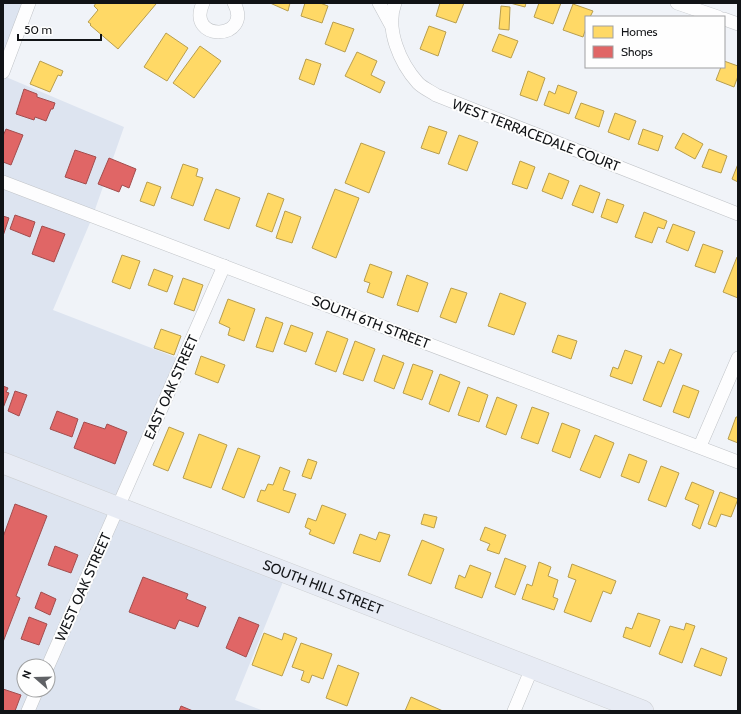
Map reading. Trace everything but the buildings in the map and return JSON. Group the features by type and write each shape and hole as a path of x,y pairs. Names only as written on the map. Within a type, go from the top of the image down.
{"main road":[{"name":"SOUTH HILL STREET","path":"3,463 643,711"}],"street":[{"path":"3,72 29,3"},
{"path":"203,3 200,9 202,22 205,27 217,33 229,30 236,21 237,9 234,3"},
{"path":"378,3 391,25"},
{"name":"WEST TERRACEDALE COURT","path":"395,3 391,25 403,62 419,84 436,95 738,214"},
{"path":"677,3 715,16"},
{"path":"725,19 738,24"},
{"name":"SOUTH 6TH STREET","path":"3,182 700,446 738,462"},
{"name":"EAST OAK STREET","path":"118,508 224,266"},
{"path":"700,446 738,358"},
{"name":"WEST OAK STREET","path":"52,658 118,508"},
{"path":"514,711 532,668"},
{"path":"28,711 34,698"}],"shaded area":[{"path":"3,3 34,3 6,77 124,127 92,218 53,310 185,361 119,504 289,567 235,700 264,711 3,711"}]}
